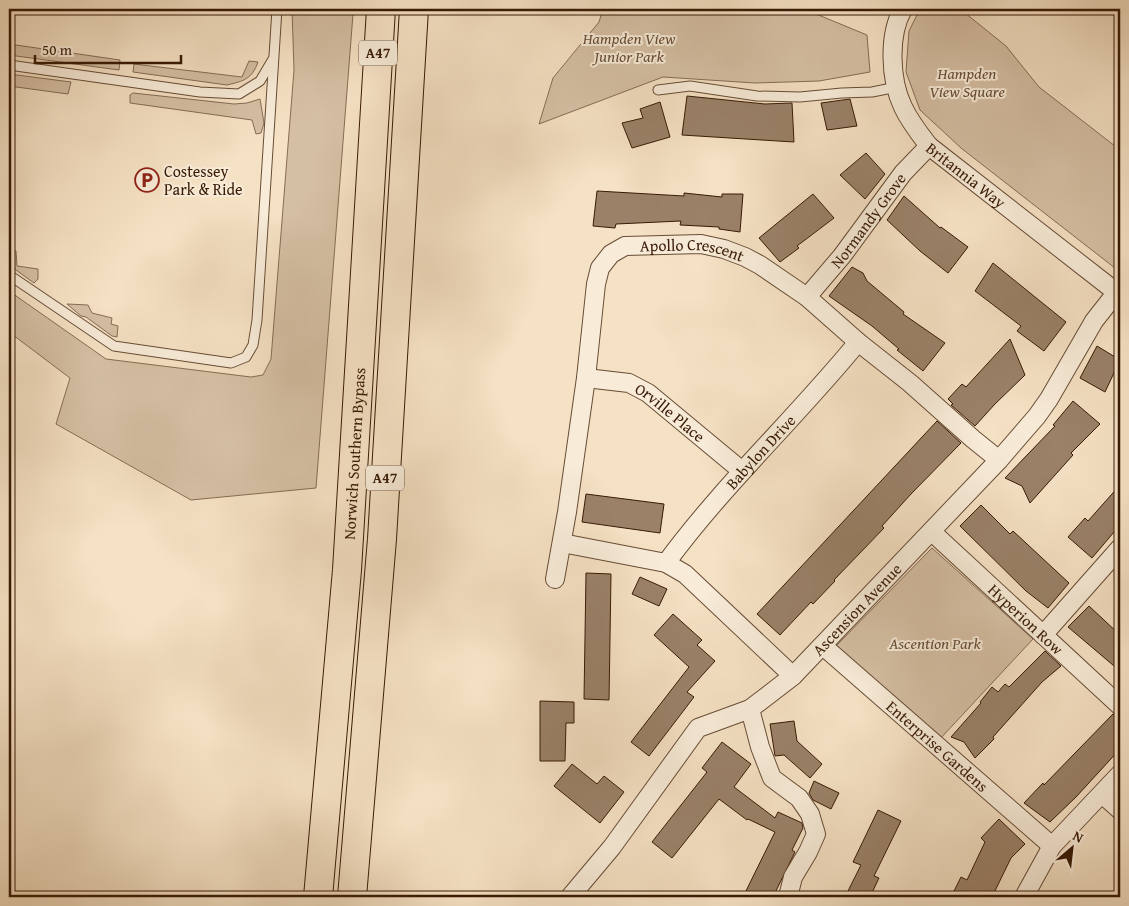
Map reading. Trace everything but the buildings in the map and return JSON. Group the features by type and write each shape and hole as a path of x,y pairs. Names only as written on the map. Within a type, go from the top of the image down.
{"highway":[{"name":"A47","path":"375,97 376,9"},
{"name":"Norwich Southern Bypass","path":"318,897 347,570 381,9"},
{"name":"Norwich Southern Bypass","path":"352,897 382,539 414,9"},
{"name":"A47","path":"411,59 418,9"}],"street":[{"name":"Britannia Way","path":"903,9 896,21 894,33 894,69 902,106 912,125 929,146 1118,294"},
{"name":"Normandy Grove","path":"807,296 842,256 903,174 929,146"},
{"name":"Apollo Crescent","path":"555,579 586,378 596,284 600,268 611,254 625,246 701,244 724,249 760,265 807,296 858,342 910,383 999,460"},
{"name":"Ascension Avenue","path":"571,897 612,846 698,728 750,709 793,676 999,460 1038,416 1094,321 1118,294"},
{"name":"Babylon Drive","path":"666,563 742,472 834,372 858,342"},
{"name":"Orville Place","path":"586,378 629,383 648,393 742,472"},
{"name":"Hyperion Row","path":"932,532 1120,706"},
{"path":"562,543 666,563 685,574 793,676"},
{"path":"1043,635 1120,548"},
{"name":"Enterprise Gardens","path":"823,646 1052,846"},
{"path":"750,709 760,747 772,778 799,798 810,814 816,834 793,877 788,897"},
{"path":"1024,897 1052,846 1120,774"},
{"path":"1102,794 1120,810"}],"lane":[{"path":"9,274 114,346 231,363 246,358 253,345 257,320 277,9"},
{"path":"9,64 200,92 239,94 260,81 274,56"},
{"path":"658,90 690,86 757,96 800,97 872,92 897,87"}],"green space":[{"path":"292,9 340,9 340,12 353,14 316,488 191,500 56,424 70,378 9,332 9,291 106,359 251,377 263,375 271,359 294,70"},
{"name":"Hampden View Junior Park","path":"603,9 804,9 867,35 870,72 819,81 755,83 663,77 539,124 553,78 599,22"},
{"name":"Hampden View Square","path":"920,9 960,9 1006,46 1039,87 1120,150 1120,272 961,148 920,110 906,72 909,31"},
{"path":"9,44 120,60 119,70 9,55"},
{"path":"249,61 258,62 250,76 227,85 133,72 134,64 242,77"},
{"path":"9,74 71,82 68,94 9,86"},
{"path":"133,93 234,104 260,99 264,123 261,133 256,134 252,120 130,103 130,95"},
{"path":"9,250 16,251 17,266 38,269 38,279 34,283 9,265"},
{"path":"67,304 88,305 92,313 112,318 111,324 118,326 117,337 112,336 86,317 81,316"},
{"name":"Ascention Park","path":"932,548 1033,639 939,740 835,647"}],"place":[{"name":"Costessey Park & Ride","path":"147,180"}]}
